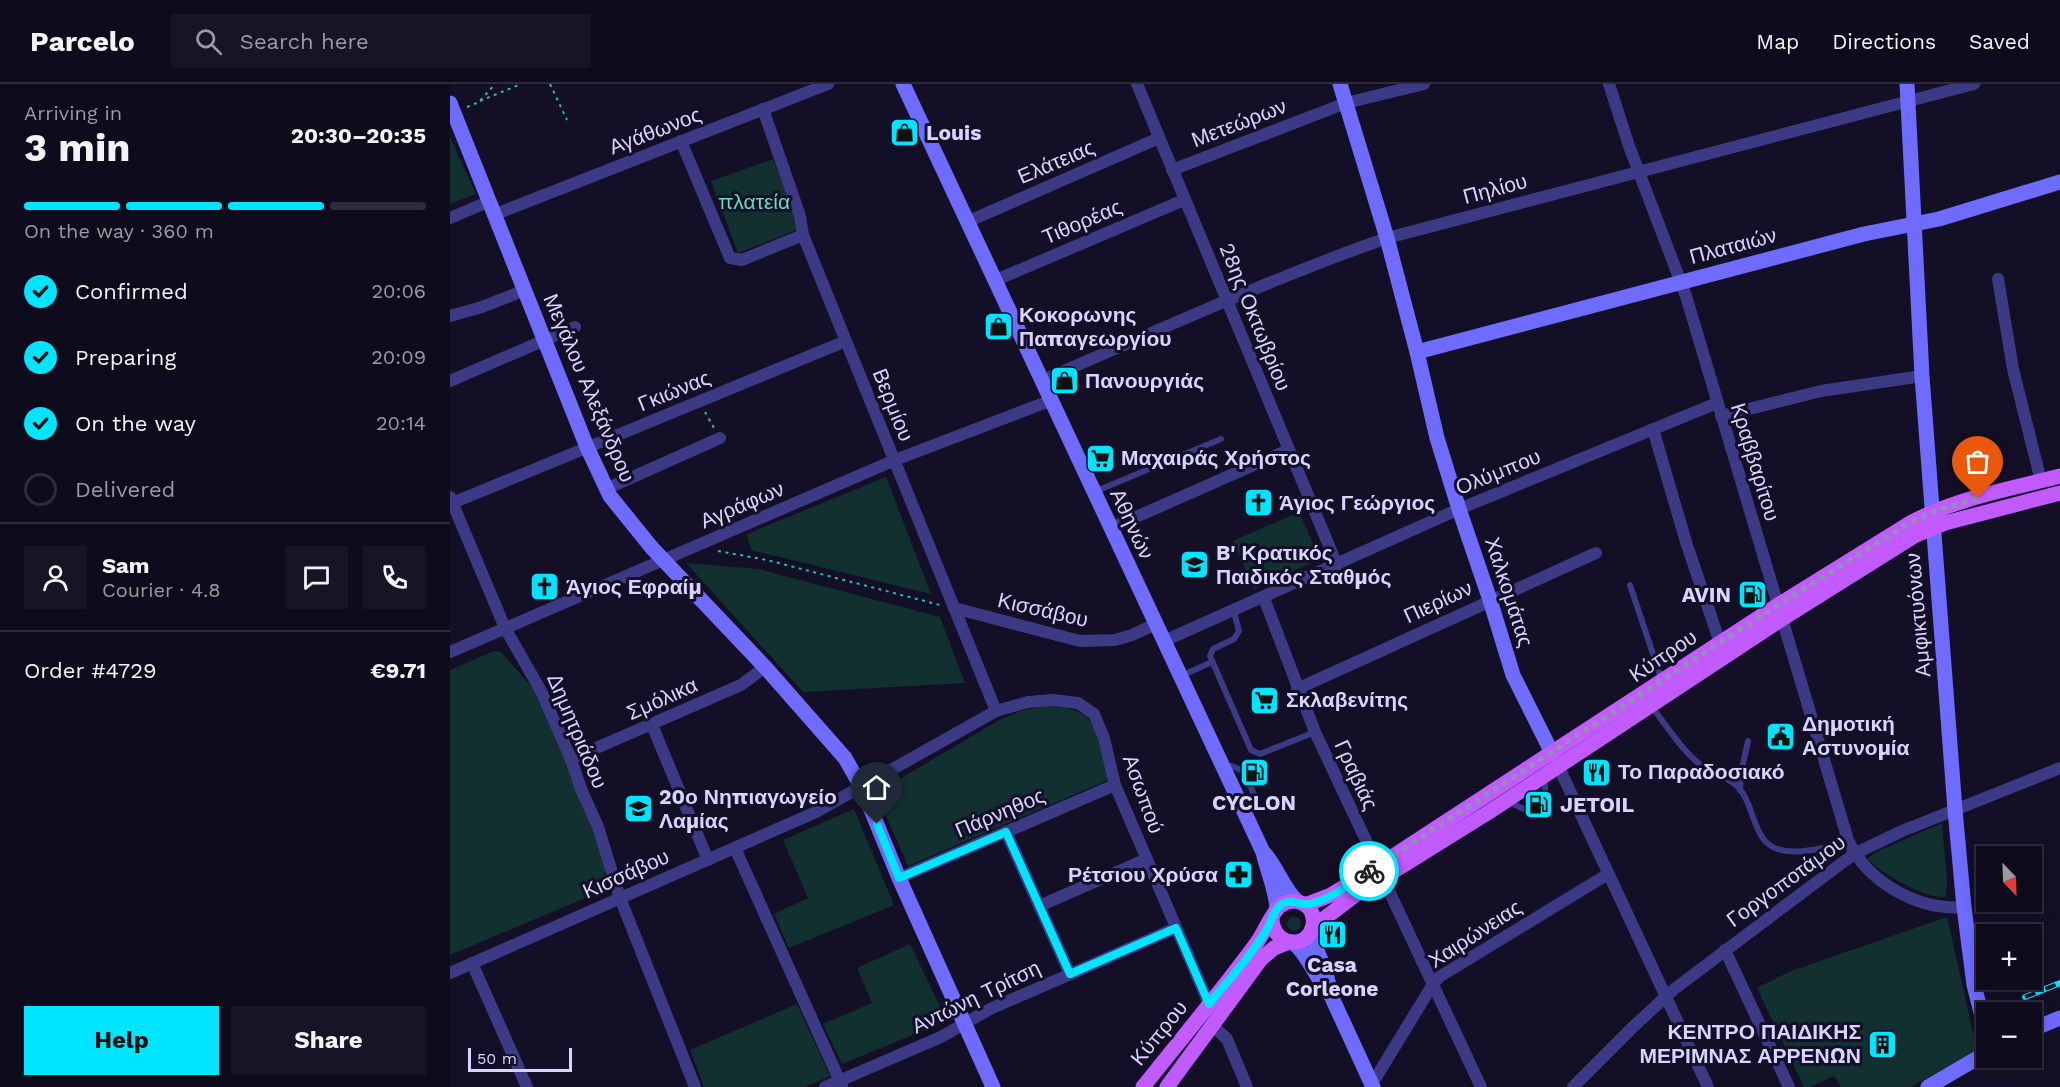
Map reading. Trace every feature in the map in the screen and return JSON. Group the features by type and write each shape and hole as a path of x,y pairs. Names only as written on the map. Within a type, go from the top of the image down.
{"main road":[{"name":"Κύπρου","path":"1932,520 1957,503 2060,476"},
{"name":"Κύπρου","path":"1555,760 1651,706 1780,612 1911,522 1932,520 2060,494"},
{"name":"Κύπρου","path":"1167,1087 1261,959 1274,948 1303,939 1380,872 1555,760 1720,643 1780,612"},
{"name":"Κύπρου","path":"1143,1087 1256,944 1285,902 1301,903 1331,895 1380,872"},
{"path":"1301,903 1313,917 1312,929"},
{"path":"1275,914 1276,934 1291,942"}],"street":[{"name":"Αγάθωνος","path":"450,218 493,208 681,141 828,84"},
{"name":"Αθηνών","path":"903,84 1263,852 1267,873 1274,891 1275,914"},
{"name":"28ης Οκτωβρίου","path":"1137,84 1336,565"},
{"name":"Χαλκομάτας","path":"1340,84 1387,238 1437,438 1513,675 1708,1087"},
{"name":"Μετεώρων","path":"1172,170 1346,103 1424,84"},
{"name":"Κραββαρίτου","path":"1609,84 1639,172 1681,282 1854,854"},
{"name":"Αμφικτυόνων","path":"1907,84 1932,520 1964,907 1978,1002"},
{"name":"Πηλίου","path":"1043,380 1228,300 1387,238 1974,84"},
{"name":"Μεγάλου Αλεξάνδρου","path":"452,108 587,447 606,489 664,560 765,667 845,758 862,788 899,878 993,1087"},
{"name":"Βερμίου","path":"763,109 800,216 803,235 996,711"},
{"name":"Ελάτειας","path":"969,221 1159,138"},
{"path":"681,141 728,254 735,260 746,259 803,235"},
{"name":"Πλαταιών","path":"1417,352 1864,234 1965,213 2060,182"},
{"name":"Τιθορέας","path":"996,280 1184,200"},
{"path":"1998,279 2013,369 2041,481"},
{"path":"450,316 482,307 525,290"},
{"path":"450,381 575,327"},
{"name":"Γκιώνας","path":"451,501 699,402 846,340"},
{"path":"1721,416 1821,391 1922,376"},
{"name":"Αγράφων","path":"450,652 895,460 1052,400"},
{"name":"Ολύμπου","path":"1164,641 1234,612 1459,509 1717,403"},
{"path":"1653,429 1686,542 1720,643"},
{"path":"606,489 720,438"},
{"path":"1111,528 1288,450"},
{"name":"Δημητριάδου","path":"451,501 505,628 541,691 571,759 598,827 620,898 695,1087"},
{"name":"Πιερίων","path":"1297,689 1596,553"},
{"name":"Γραβιάς","path":"1264,598 1315,732 1481,1087"},
{"name":"Κισσάβου","path":"954,609 1080,641 1115,640 1156,624"},
{"name":"Σμόλικα","path":"571,759 741,685 765,667"},
{"name":"Κισσάβου","path":"450,973 816,812 996,711 1035,701 1053,700 1078,703"},
{"name":"Ασωπού","path":"1078,703 1090,710 1097,720 1104,738 1115,785 1209,1004"},
{"path":"652,725 708,860"},
{"name":"Γοργοποτάμου","path":"1573,1087 1665,997 1854,854 1892,835 2060,768"},
{"name":"Πάρνηθος","path":"899,878 1115,785"},
{"path":"1006,832 1070,974"},
{"path":"735,848 841,1084"},
{"name":"Αθηνών","path":"1263,852 1277,868 1287,890 1301,903"},
{"path":"1854,854 1873,874 1911,898 1930,906 1964,907"},
{"path":"1039,906 1147,859"},
{"name":"Χαιρώνειας","path":"1373,1085 1439,977 1608,874"},
{"name":"Αντώνη Τρίτση","path":"825,1087 841,1084 941,1037 990,1009 1176,928"},
{"path":"1312,929 1314,943 1325,970 1333,1000 1373,1085"},
{"path":"1291,942 1302,951 1315,975 1333,1000"},
{"path":"1725,950 1789,1087"},
{"path":"472,963 526,1087"},
{"path":"2042,1025 2060,1018"},
{"path":"1213,1026 1227,1039 1247,1087"},
{"path":"1928,1087 1976,1059"}],"lane":[{"path":"1094,492 1221,439"},
{"path":"1630,585 1663,682"},
{"path":"1234,612 1239,631 1234,639 1213,649 1210,656 1253,752 1260,754 1315,732"},
{"path":"1180,676 1212,662"},
{"path":"1651,706 1703,767 1737,786 1745,796 1761,837 1768,846 1779,851 1807,851 1848,840"},
{"path":"1740,791 1741,773 1748,741"},
{"path":"1231,766 1244,771 1255,797 1252,809"},
{"path":"1515,805 1524,809 1545,795 1545,785"}],"path":[{"path":"479,102 495,84"},
{"path":"452,108 479,102 521,84"},
{"path":"550,84 567,120"},
{"path":"699,402 720,438"},
{"path":"694,547 767,560 954,609"}],"green space":[{"path":"450,137 476,194 450,204"},
{"name":"πλατεία","path":"773,159 799,229 738,253 711,181"},
{"path":"886,477 931,594 751,550 747,534"},
{"path":"1299,512 1320,559 1254,589 1233,541"},
{"path":"686,563 758,569 940,617 965,683 803,692"},
{"path":"494,651 501,652 537,693 592,828 604,862 607,889 450,955 450,670"},
{"path":"1046,706 1073,710 1087,718 1098,738 1108,780 908,866 876,793 1001,719 1021,711"},
{"path":"854,809 894,905 789,948 774,914 808,898 783,840"},
{"path":"1942,823 1947,881 1946,897 1937,897 1915,890 1883,872 1867,859 1876,852"},
{"path":"1291,917 1297,917 1301,924 1297,931 1291,931 1287,927 1287,921"},
{"path":"1947,917 1976,1051 1911,1087 1841,1087 1834,1076 1810,1087 1804,1087 1757,988 1791,971"},
{"path":"910,944 947,1021 842,1064 823,1024 872,1003 857,968"},
{"path":"797,1004 830,1076 805,1087 704,1087 690,1050"}],"railway":[{"path":"2025,997 2060,983"}],"way so far":[{"path":"1369,871 1663,682 1778,605 1911,522 1957,503 1978,498"}],"place":[{"name":"Louis","path":"905,133"},
{"name":"Κοκορωνης Παπαγεωργίου","path":"998,327"},
{"name":"Πανουργιάς","path":"1064,381"},
{"name":"Μαχαιράς Χρήστος","path":"1100,458"},
{"name":"Άγιος Γεώργιος","path":"1258,503"},
{"name":"B' Κρατικός Παιδικός Σταθμός","path":"1195,565"},
{"name":"Άγιος Εφραίμ","path":"545,587"},
{"name":"AVIN","path":"1752,595"},
{"name":"Σκλαβενίτης","path":"1265,700"},
{"name":"Δημοτική Αστυνομία","path":"1781,736"},
{"name":"CYCLON","path":"1254,772"},
{"name":"Το Παραδοσιακό","path":"1597,772"},
{"name":"JETOIL","path":"1539,805"},
{"name":"20ο Νηπιαγωγείο Λαμίας","path":"638,809"},
{"name":"Ρέτσιου Χρύσα","path":"1239,875"},
{"name":"Casa Corleone","path":"1332,934"},
{"name":"ΚΕΝΤΡΟ ΠΑΙΔΙΚΗΣ ΜΕΡΙΜΝΑΣ ΑΡΡΕΝΩΝ","path":"1882,1044"}],"route":[{"path":"877,824 899,878 1006,832 1070,974 1176,928 1209,1004 1263,935 1281,905 1291,901 1305,905 1314,903 1369,871"}]}
